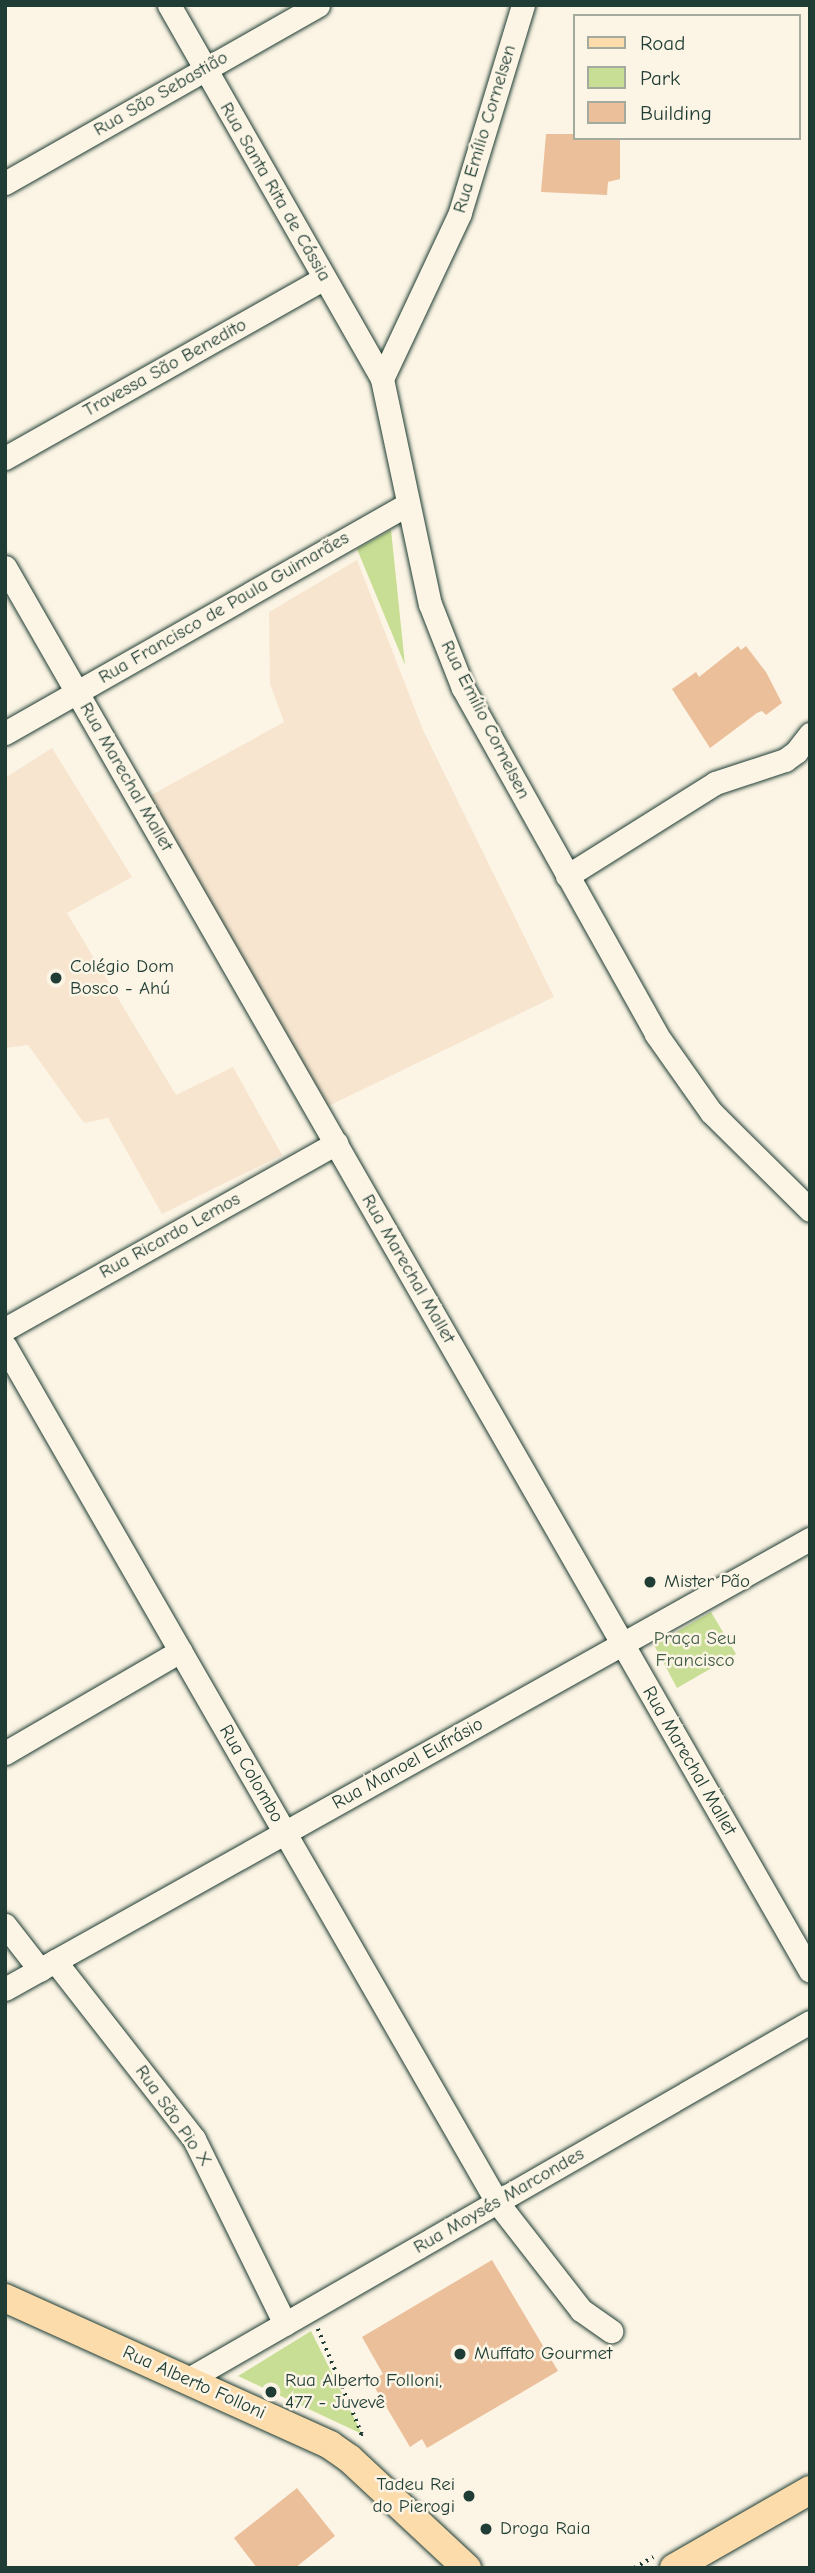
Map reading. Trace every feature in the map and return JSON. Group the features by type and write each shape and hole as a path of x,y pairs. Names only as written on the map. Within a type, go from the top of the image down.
{"main road":[{"name":"Rua Alberto Folloni","path":"5,2298 309,2434 350,2459 467,2568"},
{"path":"674,2568 810,2490"}],"street":[{"name":"Rua Santa Rita de Cássia","path":"169,5 382,379"},
{"name":"Rua São Sebastião","path":"5,183 318,5"},
{"name":"Rua Emílio Cornelsen","path":"523,5 460,213 382,379 430,604 443,643 463,688 681,1073 711,1112 810,1210"},
{"name":"Travessa São Benedito","path":"5,458 324,278"},
{"name":"Rua Francisco de Paula Guimarães","path":"5,733 407,505"},
{"name":"Rua Marechal Mallet","path":"5,567 810,1971"},
{"path":"568,876 715,783 785,760 796,752 810,734"},
{"name":"Rua Ricardo Lemos","path":"5,1329 335,1143"},
{"name":"Rua Colombo","path":"5,1346 497,2202 581,2310 611,2331"},
{"name":"Rua Manoel Eufrásio","path":"5,1989 810,1539"},
{"path":"5,1753 180,1651"},
{"name":"Rua São Pio X","path":"5,1925 48,1965 194,2139 285,2324"},
{"name":"Rua Moysés Marcondes","path":"187,2380 810,2022"}],"path":[{"path":"310,2310 362,2434 350,2459"}],"shaded area":[{"path":"357,560 423,730 554,997 320,1110 146,798 284,722 270,684 269,612"},
{"name":"Colégio Dom Bosco - Ahú","path":"52,748 132,877 67,913 176,1095 233,1067 282,1155 162,1214 108,1118 84,1123 28,1045 5,1048 5,778"}],"green space":[{"path":"391,530 405,665 357,549"},
{"name":"Praça Seu Francisco","path":"711,1612 736,1654 677,1688 654,1645"},
{"path":"311,2331 362,2434 238,2376"}],"building":[{"path":"546,134 574,134 574,140 620,140 620,179 608,182 607,195 541,192"},
{"path":"738,646 741,650 746,646 766,672 782,703 766,715 762,711 757,713 710,748 672,689 696,672 699,677"},
{"name":"Muffato Gourmet","path":"492,2260 558,2371 427,2448 422,2439 410,2447 371,2381 383,2374 362,2337"},
{"path":"297,2488 335,2536 295,2568 257,2568 234,2538"}],"place":[{"name":"Colégio Dom Bosco - Ahú","path":"56,978"},
{"name":"Mister Pão","path":"650,1582"},
{"name":"Muffato Gourmet","path":"460,2354"},
{"name":"Rua Alberto Folloni, 477 - Juvevê","path":"271,2392"},
{"name":"Tadeu Rei do Pierogi","path":"469,2496"},
{"name":"Droga Raia","path":"486,2529"}]}
